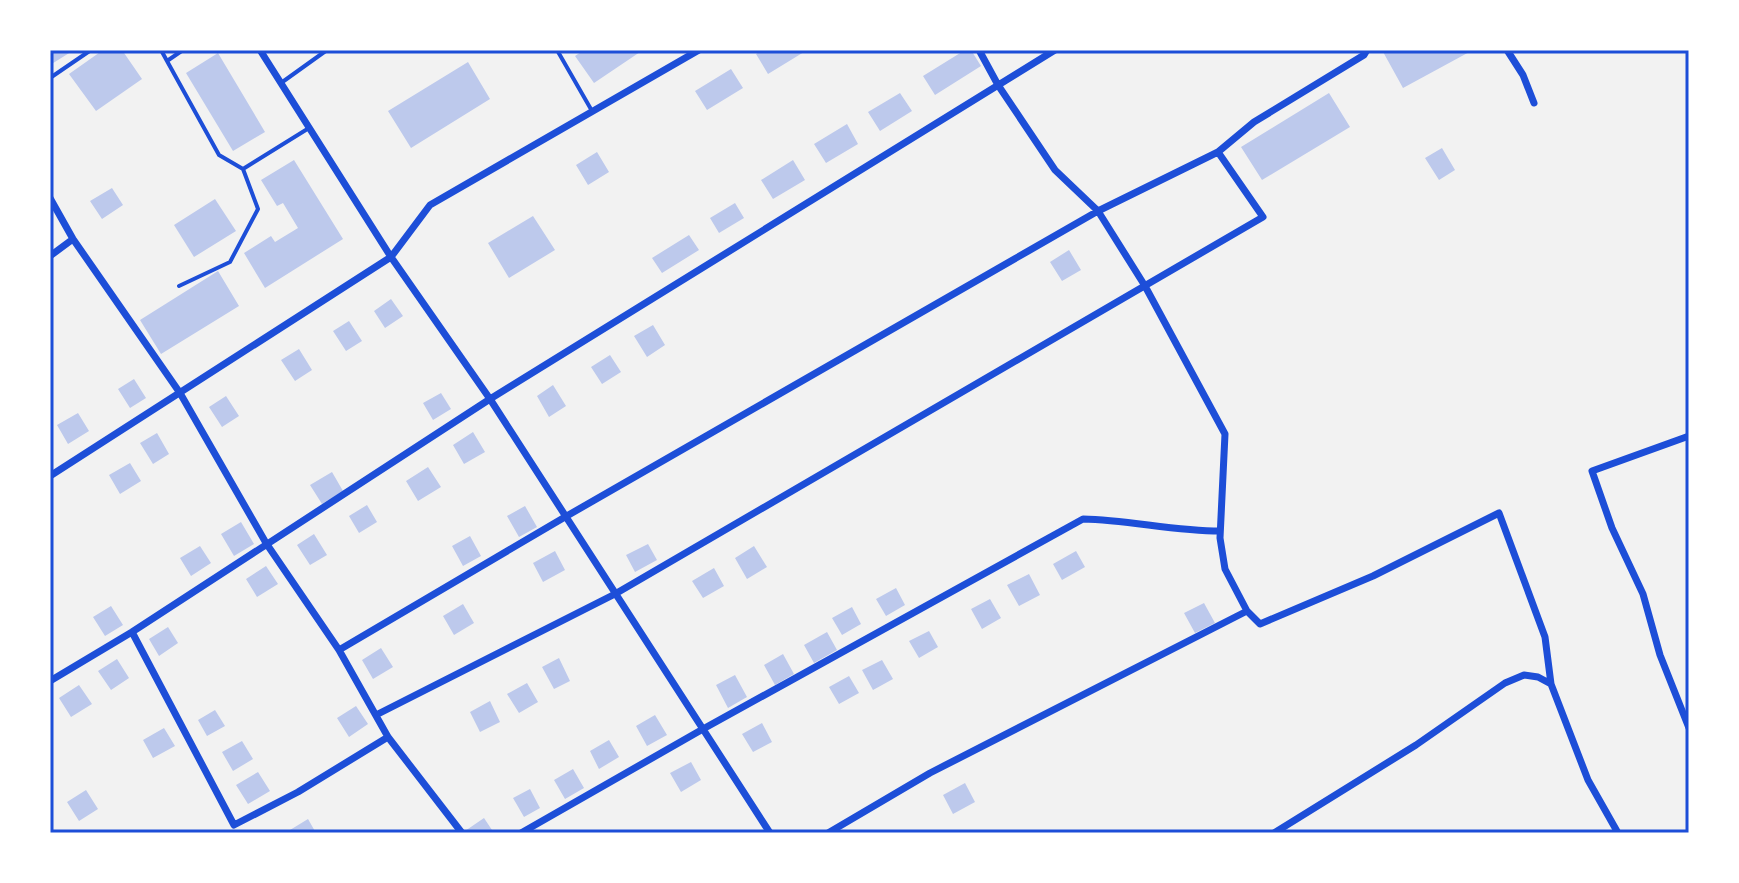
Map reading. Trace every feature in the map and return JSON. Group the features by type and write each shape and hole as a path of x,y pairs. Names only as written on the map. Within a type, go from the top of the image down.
{"street":[{"path":"260,50 391,257 490,399 770,833"},
{"path":"50,476 391,257 430,205 699,50"},
{"path":"979,50 998,85 1055,170 1098,211 1145,286 1225,434 1220,531 1225,569 1247,611 1260,624 1373,576 1499,513 1545,637 1551,684 1588,780 1618,833"},
{"path":"50,681 132,632 490,399 1055,50"},
{"path":"339,650 1098,211 1218,152 1254,122 1364,55 1367,50"},
{"path":"1507,50 1523,75 1534,103"},
{"path":"376,715 615,594 1263,217 1218,152"},
{"path":"50,198 73,239 180,393 266,543 339,650 388,737 462,833"},
{"path":"50,256 73,239"},
{"path":"1689,436 1592,471 1612,528 1643,594 1660,655 1689,728"},
{"path":"521,833 1083,519 1124,520 1220,531"},
{"path":"828,833 930,773 1247,611"},
{"path":"132,632 233,829 388,737"},
{"path":"1274,833 1416,745 1505,683 1524,675 1538,677 1551,684"}],"lane":[{"path":"50,78 91,50"},
{"path":"161,50 219,155 243,169 258,209 230,262 179,286"},
{"path":"167,61 183,50"},
{"path":"281,83 327,50"},
{"path":"557,50 592,111"},
{"path":"243,169 309,128"}],"building":[{"path":"50,50 74,50 50,65"},
{"path":"103,50 122,50 142,79 96,111 69,74"},
{"path":"584,50 643,50 594,83 575,56"},
{"path":"763,50 804,52 768,74 756,54"},
{"path":"965,50 971,50 981,66 935,95 923,76"},
{"path":"1382,50 1473,50 1403,88"},
{"path":"218,53 265,132 233,151 186,73"},
{"path":"468,62 490,99 411,148 388,111"},
{"path":"731,69 743,88 707,110 695,91"},
{"path":"900,93 912,111 880,131 868,112"},
{"path":"1329,93 1350,127 1262,180 1241,147"},
{"path":"847,124 858,144 826,163 814,144"},
{"path":"1442,148 1455,170 1439,180 1425,158"},
{"path":"597,152 609,172 588,185 576,165"},
{"path":"294,160 343,239 265,288 244,253 271,236 275,242 298,228 283,203 277,206 261,180"},
{"path":"793,160 805,180 773,199 761,180"},
{"path":"112,188 123,205 102,219 90,201"},
{"path":"215,199 236,231 194,257 174,225"},
{"path":"735,203 744,218 719,233 710,218"},
{"path":"533,216 555,250 509,278 488,243"},
{"path":"689,235 699,250 662,273 652,258"},
{"path":"1069,250 1081,270 1062,281 1050,262"},
{"path":"218,271 239,306 161,354 140,320"},
{"path":"391,299 403,316 385,328 374,311"},
{"path":"349,321 362,341 346,351 333,331"},
{"path":"653,325 665,345 647,357 634,336"},
{"path":"299,349 312,370 295,381 281,360"},
{"path":"610,355 621,372 602,384 591,367"},
{"path":"134,379 146,398 130,408 118,389"},
{"path":"553,385 566,406 549,417 537,396"},
{"path":"441,393 451,409 433,420 423,403"},
{"path":"226,396 239,416 222,427 209,407"},
{"path":"78,413 89,431 68,444 57,425"},
{"path":"473,432 485,452 464,464 453,445"},
{"path":"157,433 169,454 153,464 140,443"},
{"path":"130,463 141,481 120,494 109,475"},
{"path":"428,467 441,487 418,501 406,481"},
{"path":"332,472 343,491 322,504 310,485"},
{"path":"367,505 377,522 359,533 349,516"},
{"path":"525,506 537,527 519,537 507,516"},
{"path":"241,522 254,544 234,556 221,534"},
{"path":"314,534 327,555 310,565 297,545"},
{"path":"470,536 481,556 463,566 452,546"},
{"path":"648,544 657,560 635,572 626,555"},
{"path":"200,546 211,563 191,576 180,558"},
{"path":"754,546 767,567 747,579 735,558"},
{"path":"555,551 565,570 543,582 533,563"},
{"path":"1076,551 1085,567 1062,580 1053,564"},
{"path":"266,566 278,584 257,597 246,579"},
{"path":"714,568 724,586 703,598 692,581"},
{"path":"1029,574 1040,595 1019,606 1007,585"},
{"path":"896,588 905,605 886,616 876,599"},
{"path":"990,599 1001,618 982,629 971,609"},
{"path":"1204,603 1215,623 1195,633 1184,613"},
{"path":"463,604 474,623 454,635 443,616"},
{"path":"111,606 123,625 105,636 93,617"},
{"path":"852,607 861,624 842,635 832,618"},
{"path":"168,627 178,643 159,656 149,639"},
{"path":"929,631 938,647 919,658 909,641"},
{"path":"827,632 837,650 814,663 804,645"},
{"path":"381,648 393,667 373,679 362,660"},
{"path":"783,654 794,674 775,685 764,665"},
{"path":"559,658 570,681 554,689 542,667"},
{"path":"117,659 129,678 111,690 98,671"},
{"path":"882,660 893,679 873,690 862,670"},
{"path":"735,675 747,697 728,708 716,685"},
{"path":"849,676 859,693 839,704 829,687"},
{"path":"527,683 538,702 519,713 507,694"},
{"path":"79,685 92,704 71,717 59,698"},
{"path":"490,701 500,722 480,732 470,712"},
{"path":"356,706 368,724 349,737 337,718"},
{"path":"215,710 225,726 207,736 198,720"},
{"path":"655,715 667,735 647,746 636,726"},
{"path":"762,723 772,742 753,752 742,734"},
{"path":"164,728 175,746 153,758 143,740"},
{"path":"609,740 619,757 599,769 590,751"},
{"path":"242,741 253,759 233,771 222,752"},
{"path":"691,762 701,780 681,792 670,773"},
{"path":"573,769 584,788 565,799 554,780"},
{"path":"258,772 270,791 248,804 236,785"},
{"path":"965,783 975,802 953,814 943,795"},
{"path":"530,789 540,808 524,817 513,798"},
{"path":"86,790 98,809 79,821 67,802"},
{"path":"484,818 494,833 465,831"},
{"path":"308,819 316,833 292,833 290,830"}]}
